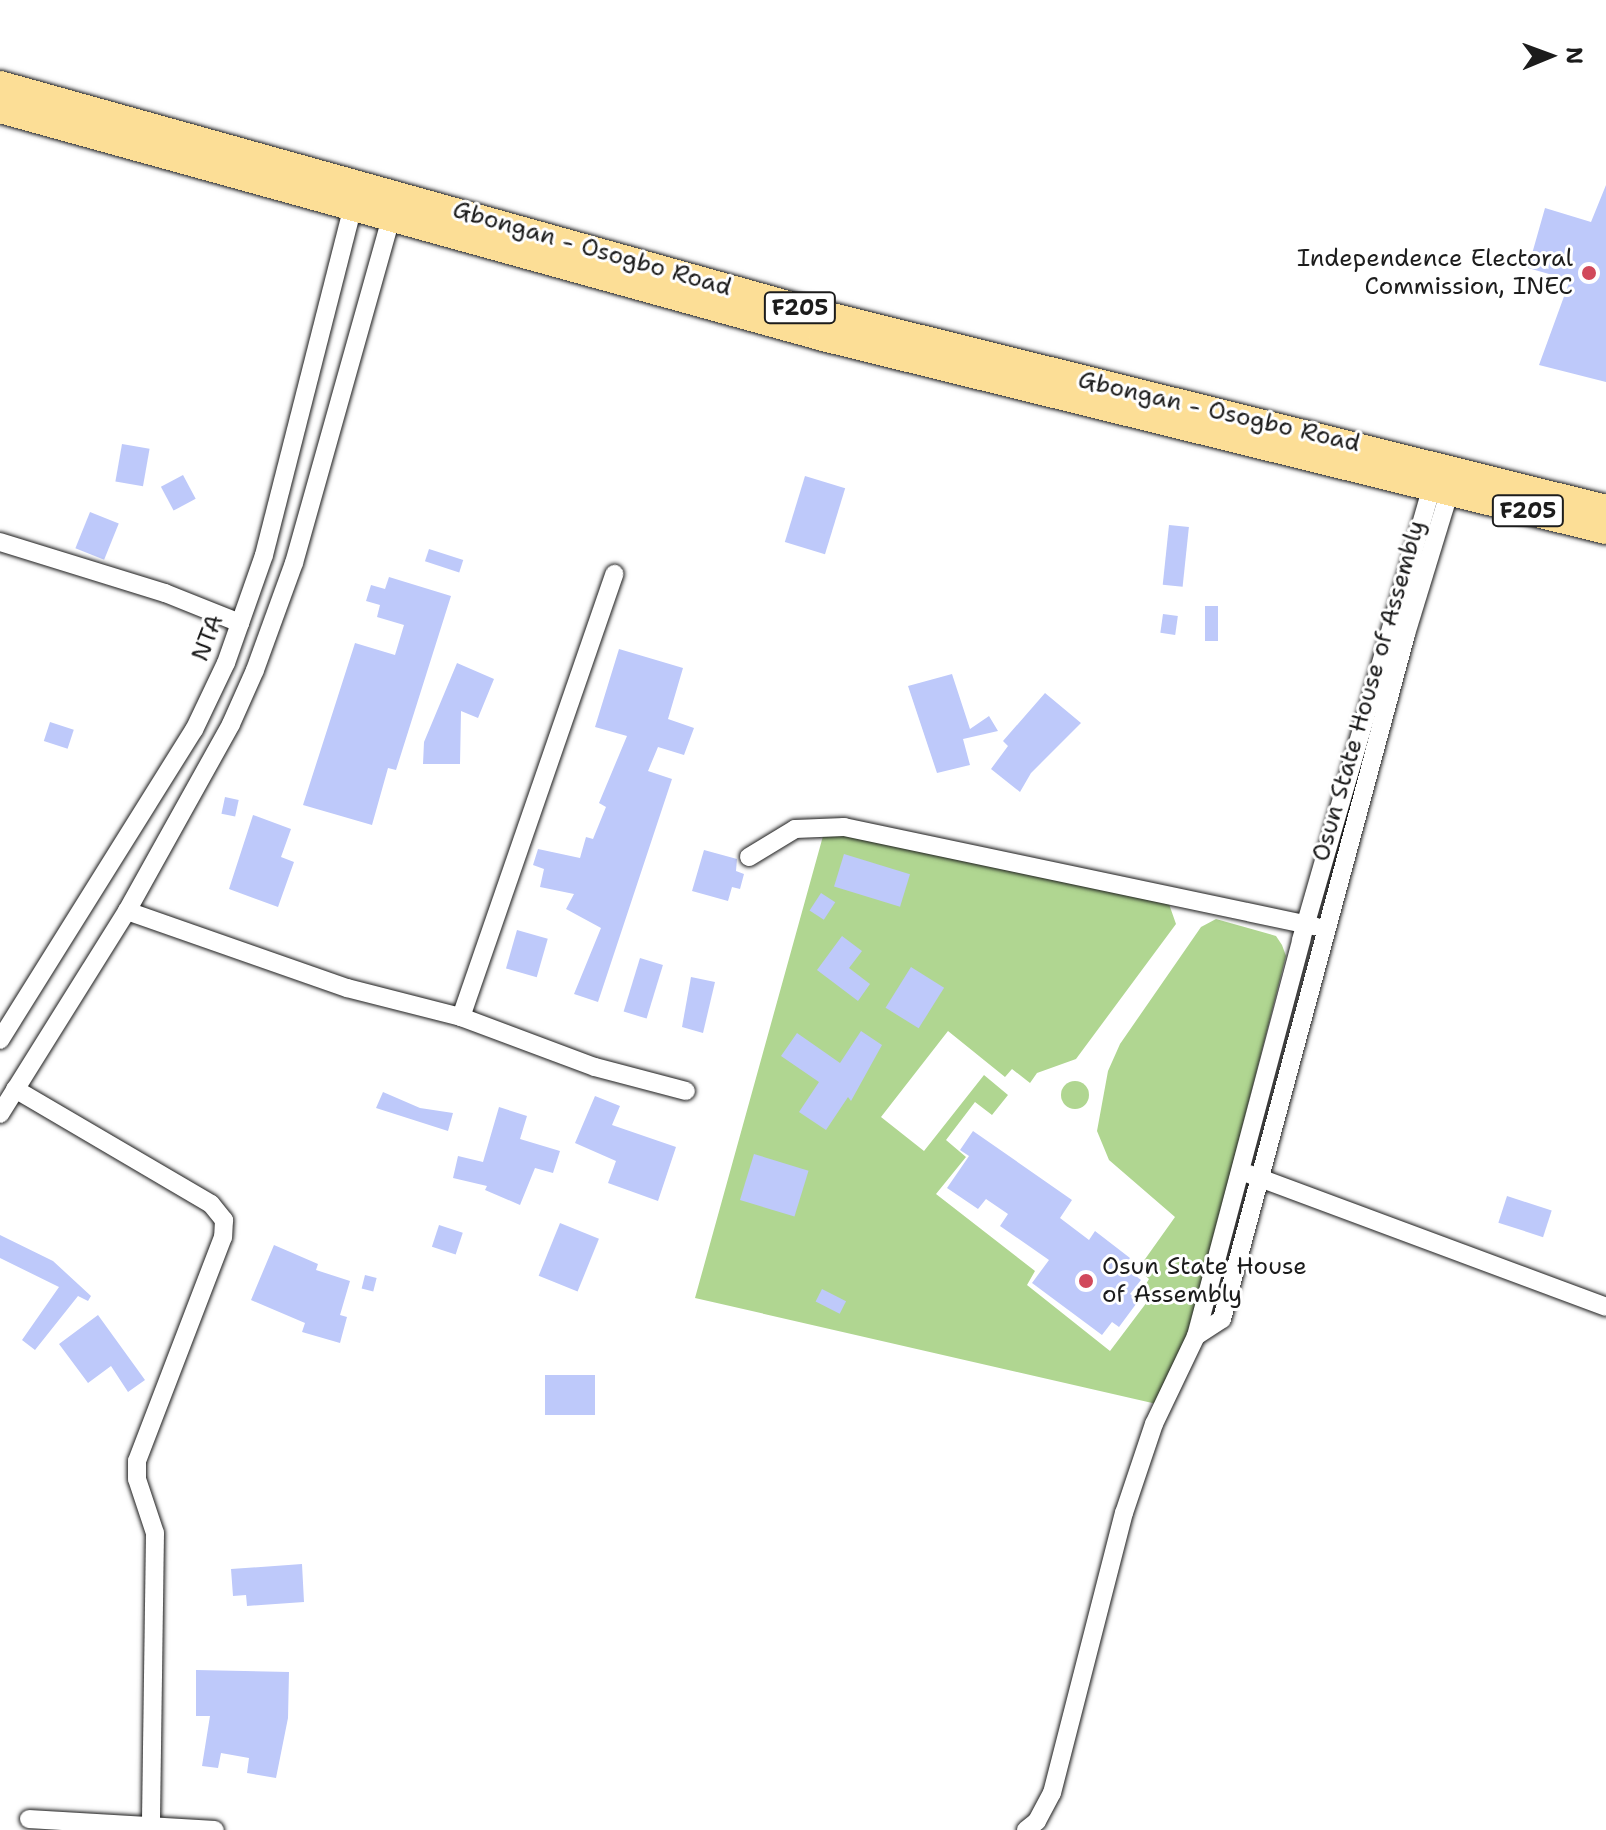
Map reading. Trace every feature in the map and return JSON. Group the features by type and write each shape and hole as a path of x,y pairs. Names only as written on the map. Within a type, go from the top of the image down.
{"main road":[{"name":"Gbongan - Osogbo Road","path":"0,85 824,315 1444,478 1606,530"},
{"name":"Gbongan - Osogbo Road","path":"0,109 823,337 1444,478 1606,509"}],"street":[{"name":"NTA","path":"0,1040 194,730 240,623 284,480 353,207"},
{"path":"0,1114 127,911 231,724 255,670 294,563 391,218"},
{"name":"Osun State House of Assembly","path":"1196,1336 1306,923 1444,478"},
{"name":"Osun State House of Assembly","path":"1196,1336 1222,1319 1444,478"},
{"path":"0,542 165,593 240,623"},
{"path":"461,1017 614,574"},
{"path":"749,857 795,829 844,827 1306,923 1326,930"},
{"path":"127,911 333,984 461,1017 595,1067 686,1091"},
{"path":"15,1089 211,1204 224,1220 223,1237 137,1461 137,1479 155,1533 151,1826"},
{"path":"1241,1171 1606,1307"},
{"path":"1026,1830 1037,1821 1052,1793 1124,1513 1154,1424 1196,1336"},
{"path":"29,1819 215,1830"}],"green space":[{"path":"852,832 1169,904 1176,924 1076,1059 1037,1073 1030,1083 1012,1069 1005,1077 948,1031 881,1117 924,1151 984,1075 1008,1095 992,1115 975,1102 946,1140 966,1157 936,1194 1035,1271 1027,1285 1110,1351 1147,1302 1140,1294 1149,1279 1138,1269 1175,1217 1109,1160 1097,1131 1108,1071 1120,1044 1201,927 1216,919 1276,936 1282,945 1286,956 1195,1312 1196,1325 1161,1405 695,1298 823,836"},
{"path":"1075,1081 1085,1085 1089,1095 1085,1105 1075,1109 1065,1105 1061,1095 1065,1085"}],"building":[{"name":"Independence Electoral Commission, INEC","path":"1606,185 1606,382 1539,365 1570,280 1528,268 1545,208 1591,222"},
{"path":"122,444 150,449 143,486 115,481"},
{"path":"183,475 196,499 174,511 161,487"},
{"path":"805,476 845,488 825,554 785,542"},
{"path":"90,512 119,524 104,560 75,548"},
{"path":"1169,525 1189,527 1183,587 1163,585"},
{"path":"429,549 463,560 459,572 425,561"},
{"path":"389,577 451,596 396,770 388,768 372,825 303,805 355,643 395,655 404,625 377,617 380,605 366,601 371,585 385,589"},
{"path":"1205,606 1218,606 1218,641 1205,641"},
{"path":"1163,614 1178,616 1175,635 1160,633"},
{"path":"619,649 683,668 668,719 694,728 684,755 658,747 648,771 672,779 598,1002 574,994 601,928 566,909 574,894 540,887 544,869 533,865 538,849 580,858 586,837 593,839 606,807 599,803 627,736 595,727"},
{"path":"457,663 494,679 478,718 461,711 460,764 423,764 424,742"},
{"path":"952,674 970,729 989,716 998,731 963,739 970,765 937,773 908,686"},
{"path":"1045,693 1081,723 1031,773 1020,792 991,769 1008,746 1003,741"},
{"path":"50,722 74,730 68,749 44,741"},
{"path":"225,797 239,800 235,817 221,814"},
{"path":"253,815 291,829 281,857 294,862 278,907 229,889"},
{"path":"704,850 737,859 736,871 744,874 740,889 732,887 728,901 692,891"},
{"path":"844,854 910,874 900,907 834,887"},
{"path":"821,893 835,902 824,920 810,911"},
{"path":"517,930 548,939 537,977 506,968"},
{"path":"842,936 862,951 849,968 870,984 858,1001 817,970"},
{"path":"640,958 663,965 647,1019 624,1012"},
{"path":"911,967 944,988 919,1028 886,1008"},
{"path":"691,977 715,982 703,1033 682,1027"},
{"path":"861,1031 882,1045 851,1101 848,1097 826,1130 799,1112 819,1082 781,1056 797,1033 840,1063"},
{"path":"383,1092 420,1108 453,1113 448,1131 376,1108"},
{"path":"595,1096 620,1106 612,1125 676,1147 658,1201 608,1183 616,1161 575,1143"},
{"path":"499,1107 527,1116 520,1139 560,1151 553,1173 535,1168 520,1205 485,1190 487,1186 453,1178 458,1156 483,1162"},
{"path":"973,1131 1072,1200 1060,1218 1089,1240 1095,1231 1130,1258 1124,1267 1141,1280 1130,1294 1139,1300 1119,1327 1112,1322 1102,1335 1032,1283 1049,1260 1000,1226 1008,1214 986,1199 978,1209 947,1188 969,1156 960,1150"},
{"path":"754,1154 809,1171 794,1217 740,1200"},
{"path":"1507,1196 1552,1211 1543,1237 1498,1223"},
{"path":"560,1223 599,1239 578,1292 539,1276"},
{"path":"439,1225 463,1233 456,1255 432,1247"},
{"path":"0,1235 53,1261 91,1296 88,1301 78,1296 35,1350 22,1340 59,1287 0,1258"},
{"path":"274,1245 318,1264 316,1270 350,1281 340,1315 347,1317 340,1343 302,1332 305,1323 251,1300"},
{"path":"365,1275 377,1278 373,1291 362,1289"},
{"path":"822,1289 846,1301 840,1314 816,1301"},
{"path":"98,1315 145,1380 128,1392 111,1366 88,1383 59,1344"},
{"path":"545,1375 595,1375 595,1415 545,1415"},
{"path":"302,1564 304,1602 247,1606 246,1595 233,1596 231,1569"},
{"path":"196,1670 289,1672 288,1718 276,1778 247,1773 249,1758 221,1753 218,1768 202,1766 210,1716 196,1716"}],"place":[{"name":"Independence Electoral Commission, INEC","path":"1589,273"},
{"name":"Osun State House of Assembly","path":"1086,1281"}]}
